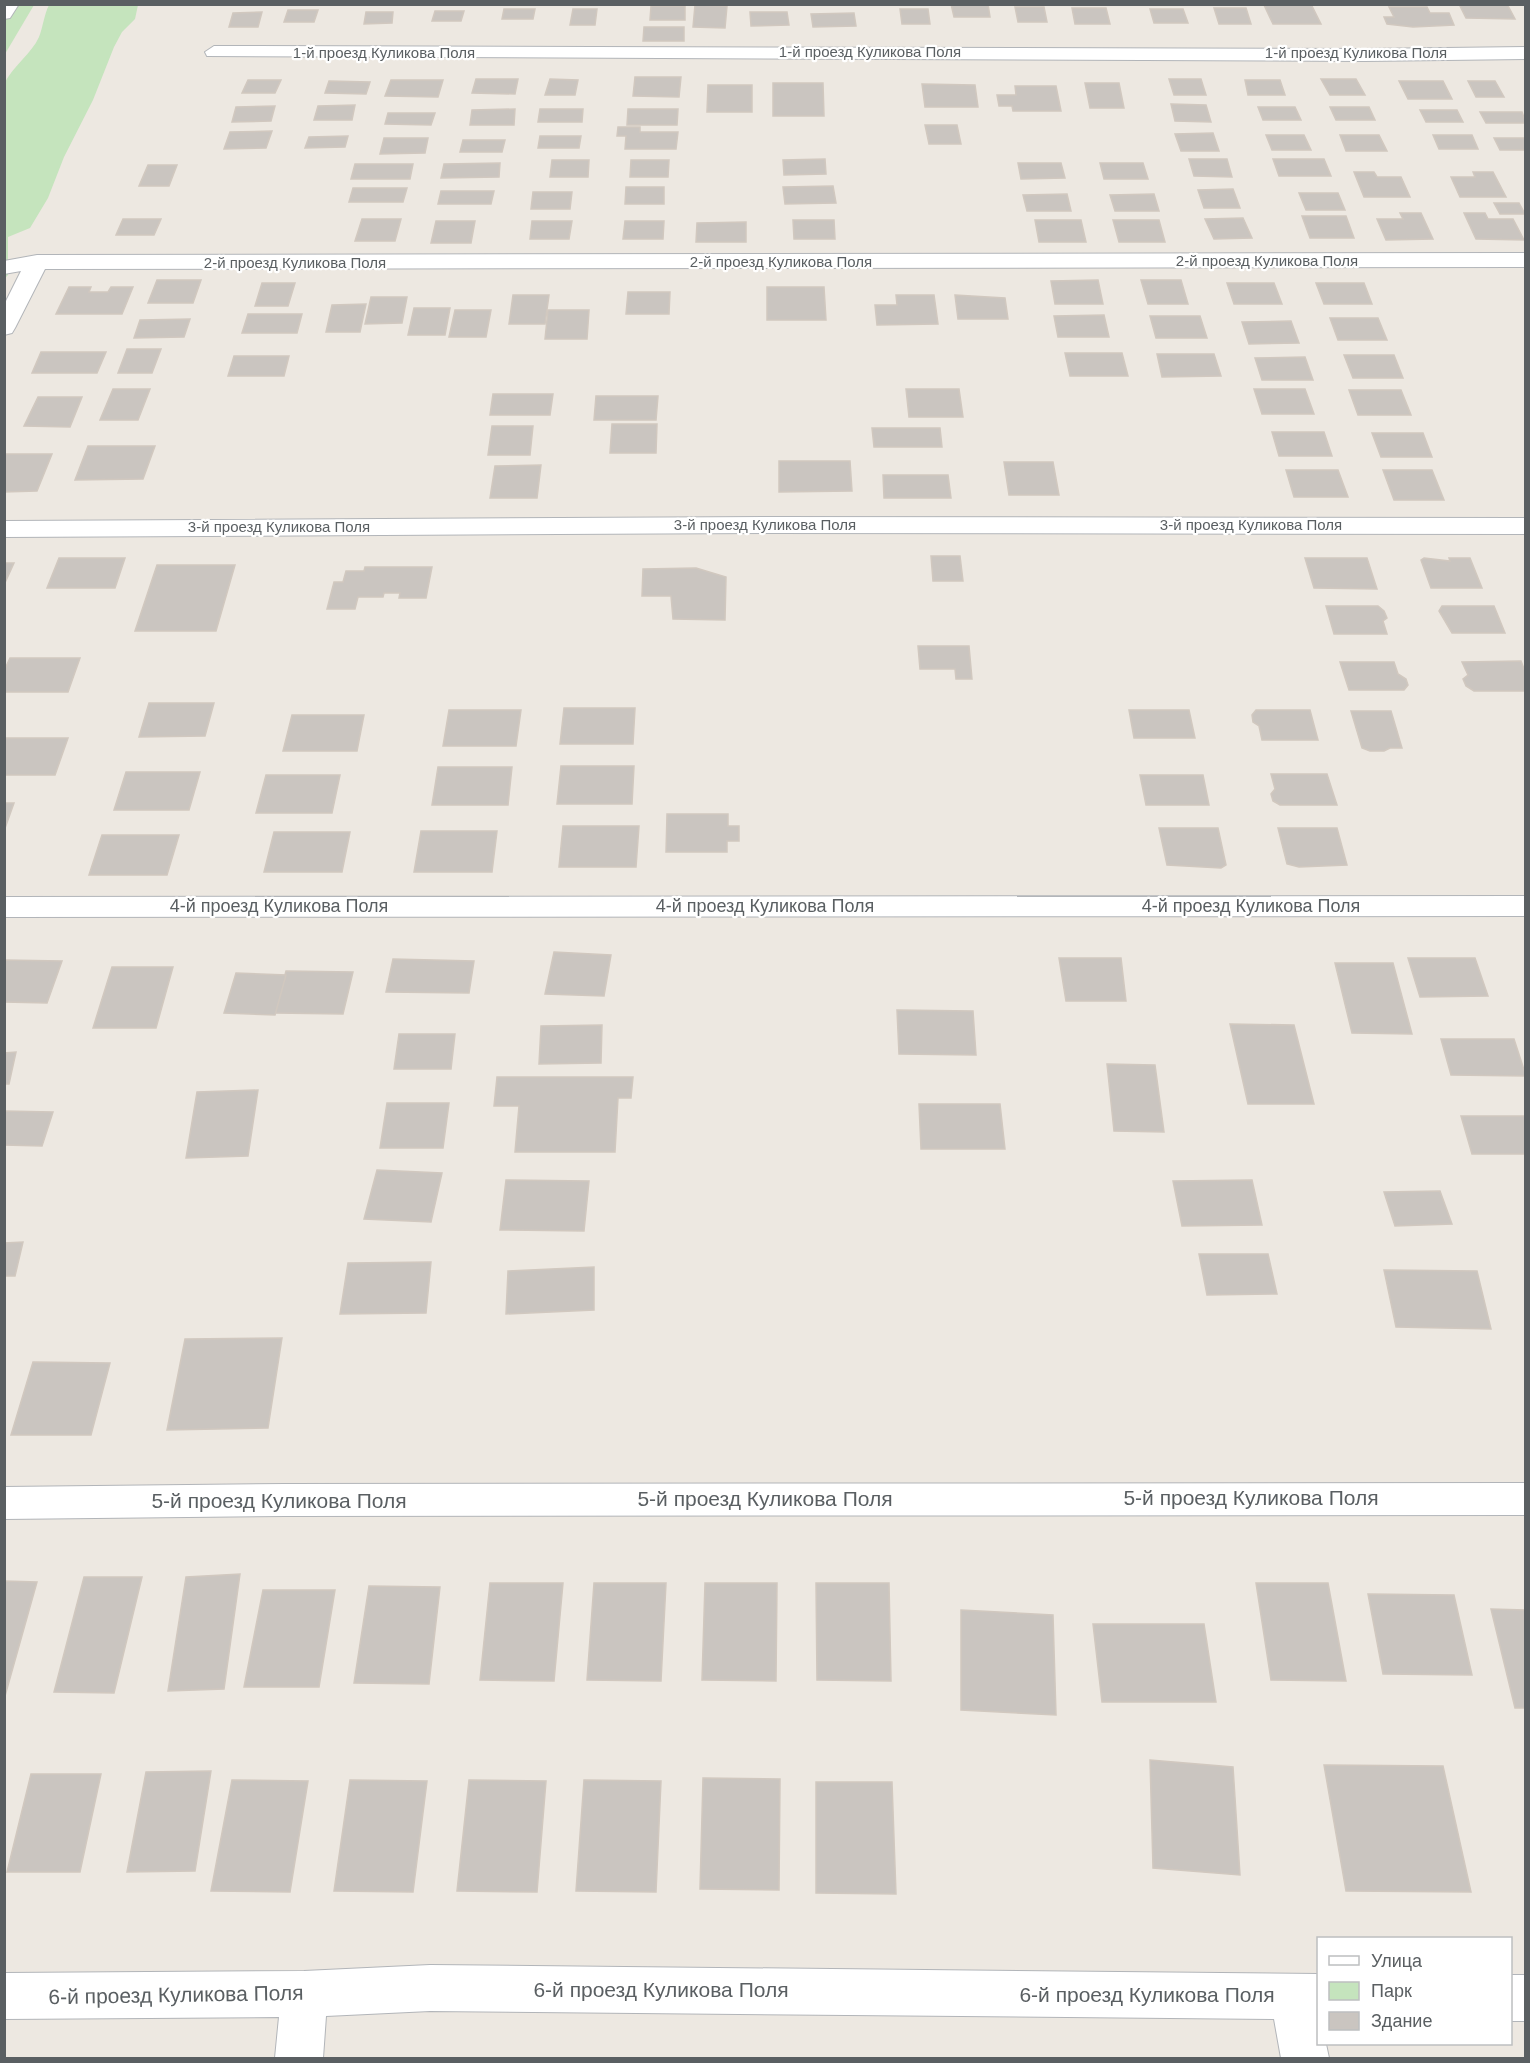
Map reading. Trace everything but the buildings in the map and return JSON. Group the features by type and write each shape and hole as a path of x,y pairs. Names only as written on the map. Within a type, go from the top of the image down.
{"street":[{"path":"4,14 10,4"},
{"name":"1-й проезд Куликова Поля","path":"214,52 1270,52 1364,55 1526,53"},
{"name":"2-й проезд Куликова Поля","path":"4,268 37,262 1526,261"},
{"path":"4,328 37,262"},
{"name":"3-й проезд Куликова Поля","path":"4,529 742,525 1526,526"},
{"name":"4-й проезд Куликова Поля","path":"4,907 1526,906"},
{"name":"5-й проезд Куликова Поля","path":"4,1503 285,1500 1526,1498"},
{"name":"6-й проезд Куликова Поля","path":"4,1996 304,1994 430,1988 1306,1996"},
{"path":"299,2058 304,1994"},
{"path":"1305,2058 1306,1996"}],"green space":[{"path":"5,5 34,5 5,54"},
{"path":"49,5 138,5 135,19 122,32 114,47 93,100 64,157 48,198 30,228 8,237 8,275 5,278 4,84 36,43"}]}
